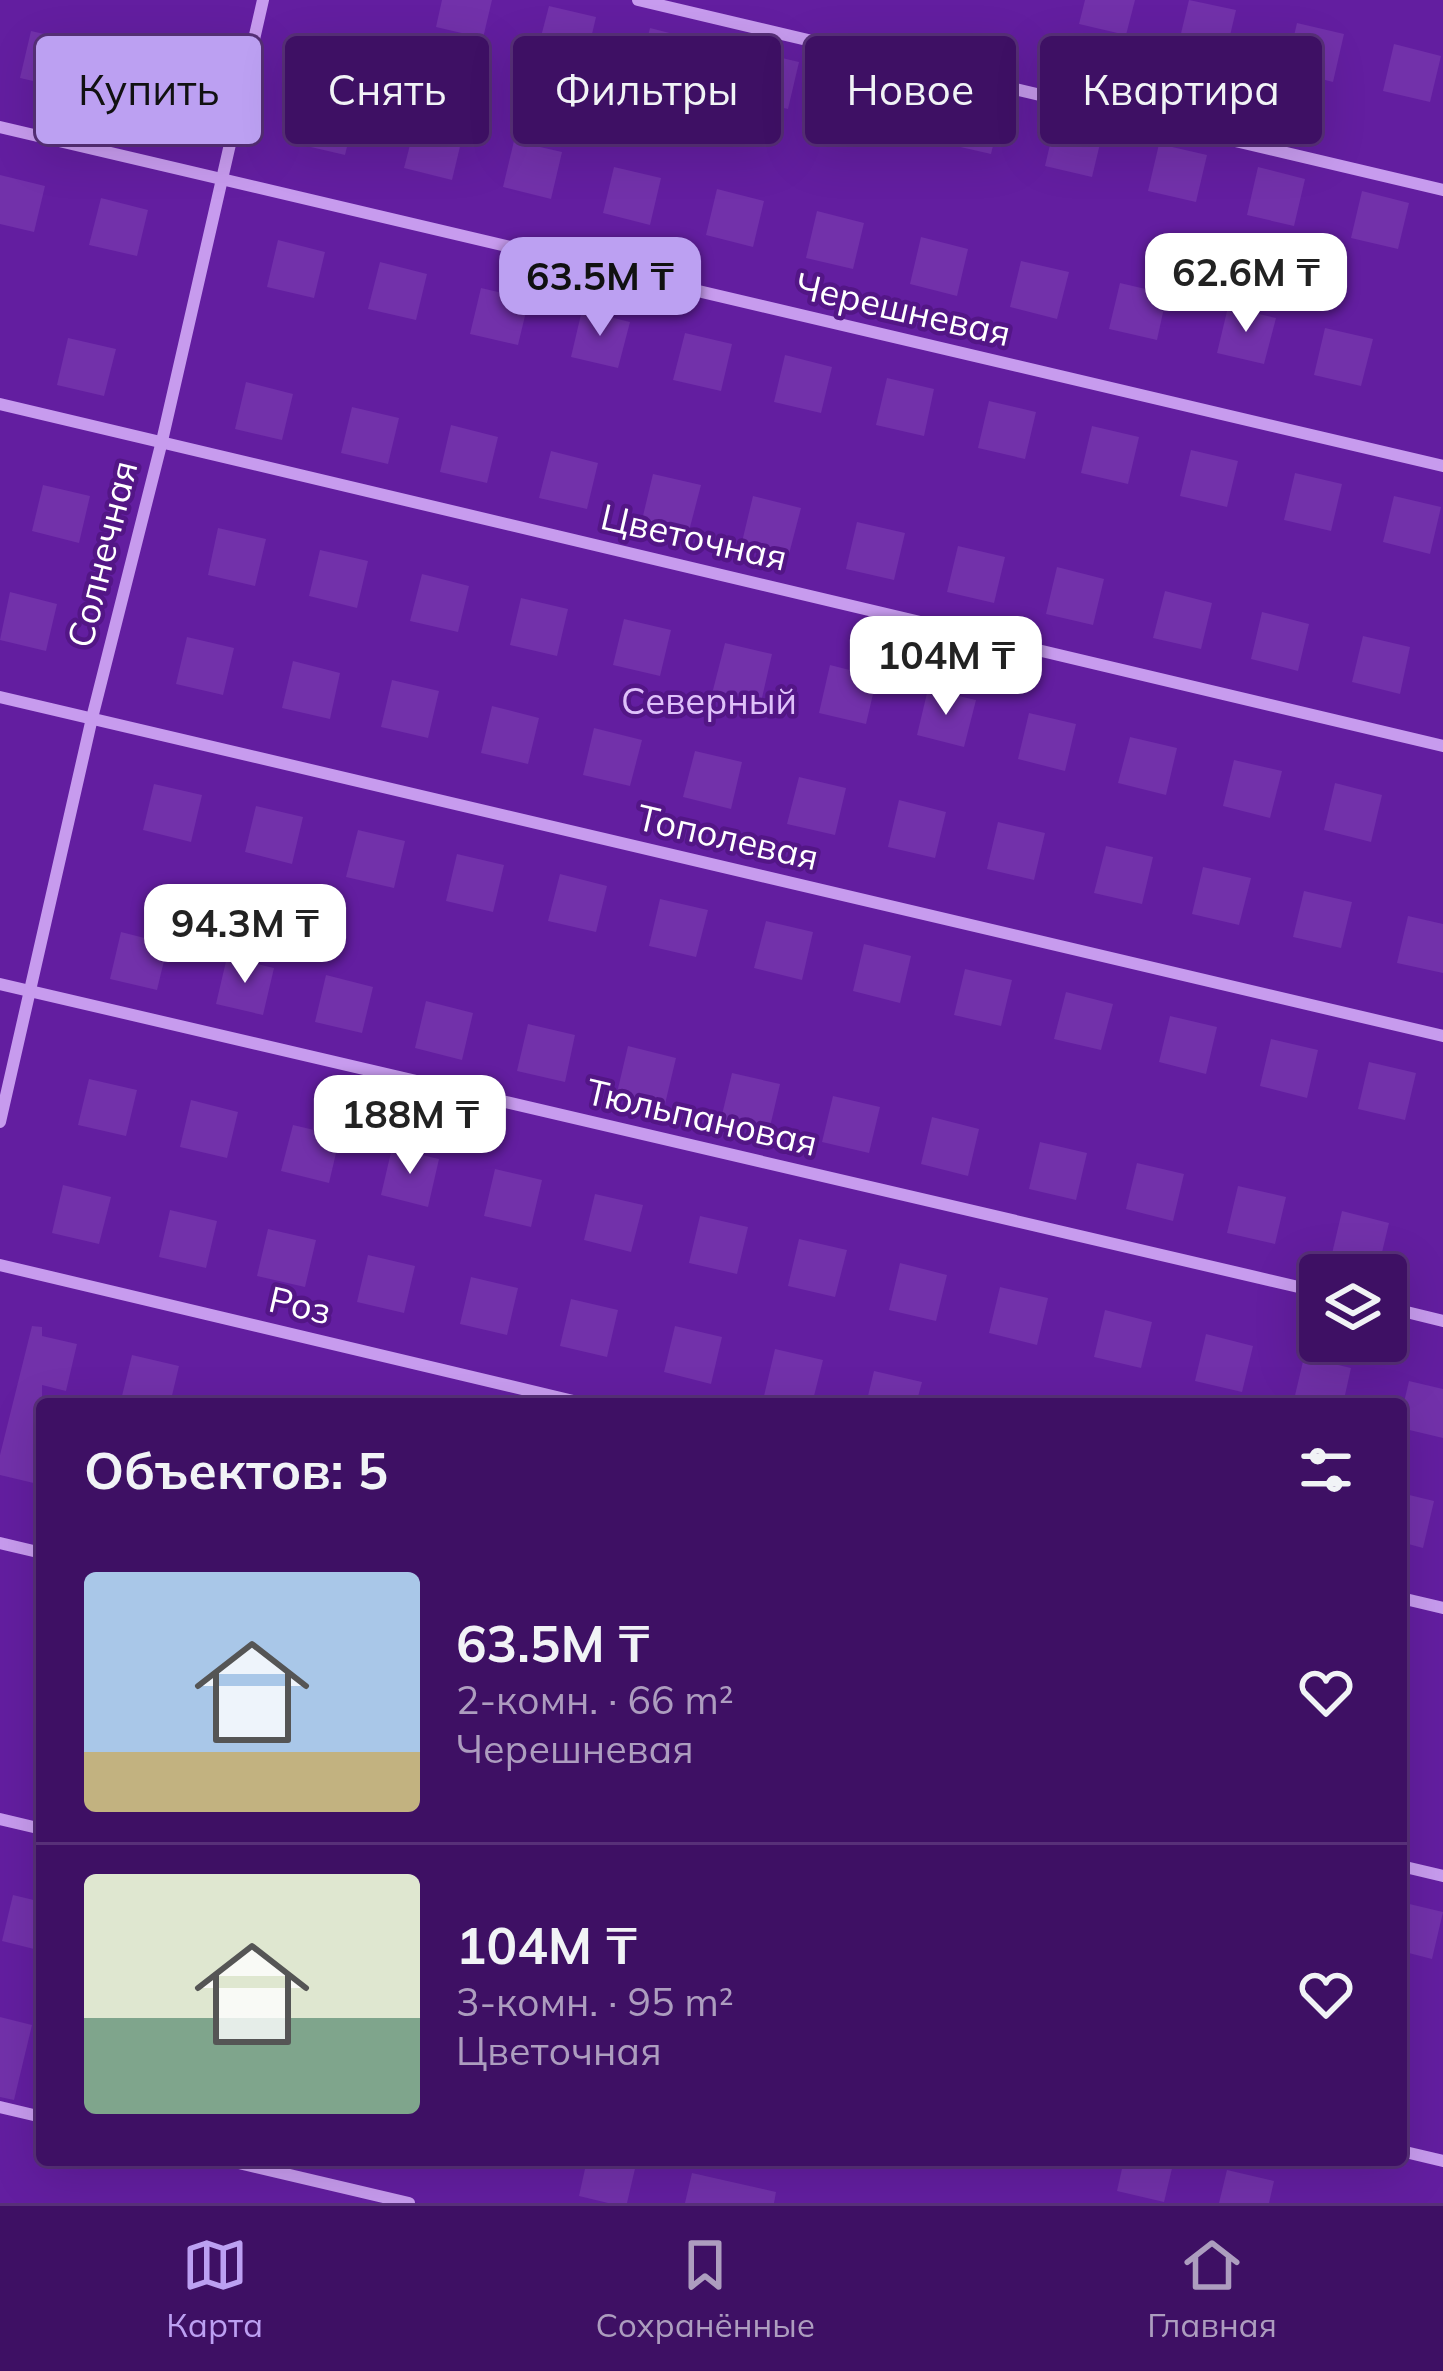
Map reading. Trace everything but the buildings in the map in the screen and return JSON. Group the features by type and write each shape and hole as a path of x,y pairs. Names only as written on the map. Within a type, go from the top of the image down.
{"street":[{"name":"Солнечная","path":"0,1122 263,0"},
{"path":"638,0 1443,190"},
{"name":"Черешневая","path":"0,127 1443,466"},
{"name":"Цветочная","path":"0,404 1443,746"},
{"name":"Тополевая","path":"0,697 1443,1036"},
{"name":"Тюльпановая","path":"0,984 1299,1287"},
{"name":"Роз","path":"0,1264 561,1398"},
{"path":"1407,1312 1443,1321"},
{"path":"0,1543 36,1552"},
{"path":"1407,1599 1443,1608"},
{"path":"0,1819 36,1828"},
{"path":"1407,1867 1443,1876"},
{"path":"0,2107 36,2116"},
{"path":"1407,2152 1443,2161"},
{"path":"252,2166 409,2203"}],"green space":[{"name":"Северный","path":"0,0 1443,0 1443,2203 0,2203"}]}
